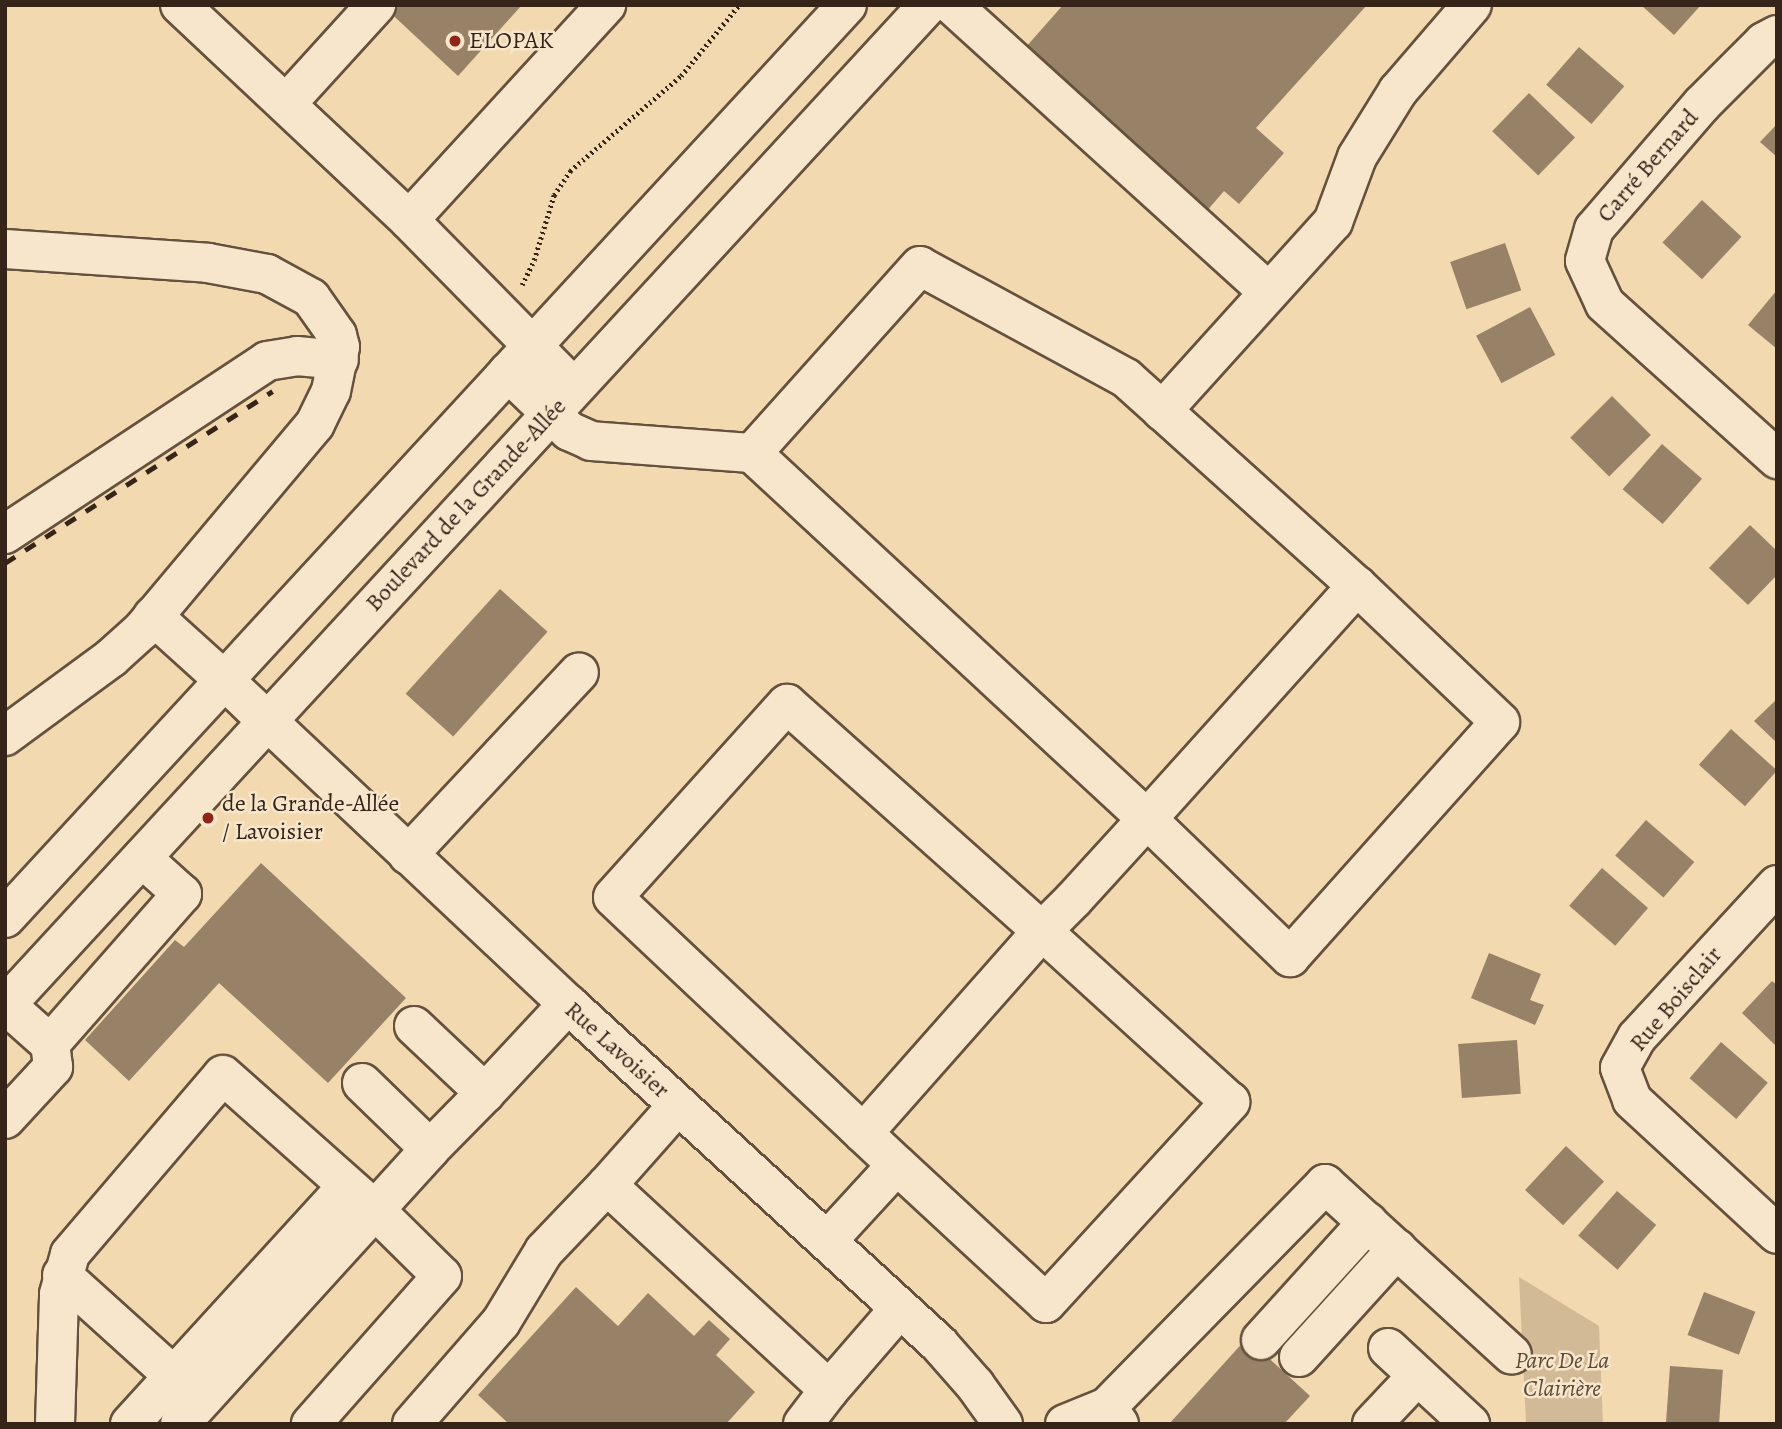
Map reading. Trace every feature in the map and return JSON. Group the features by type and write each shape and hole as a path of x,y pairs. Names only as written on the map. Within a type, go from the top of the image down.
{"street":[{"path":"180,5 409,220 520,360 562,401 569,431 591,441 752,453 1147,819 1290,957 1500,722 1357,586 1126,378 920,266 752,453"},
{"path":"286,104 376,5"},
{"path":"409,220 606,5"},
{"path":"5,918 847,5"},
{"name":"Boulevard de la Grande-Allée","path":"6,1006 928,5"},
{"path":"952,5 1268,292"},
{"path":"1162,411 1333,222 1357,157 1391,102 1472,5"},
{"name":"Carré Bernard","path":"1777,35 1764,42 1702,104 1594,229 1586,261 1605,304 1777,459"},
{"path":"5,249 208,263 267,274 311,298 337,335 340,360 326,405 315,424 153,617 111,658 5,736"},
{"path":"5,534 267,360 297,356 340,360"},
{"path":"863,1133 1042,931 1357,586"},
{"name":"Rue Lavoisier","path":"153,617 225,681 568,1004 900,1308 959,1365 1003,1424"},
{"path":"408,855 579,671"},
{"path":"787,704 1230,1102 1046,1303 863,1133 613,897 787,704"},
{"path":"50,1044 182,894 142,858"},
{"name":"Rue Boisclair","path":"1777,885 1637,1037 1620,1068 1632,1100 1777,1234"},
{"path":"90,915 129,954"},
{"path":"130,1424 360,1197 430,1149 568,1004"},
{"path":"5,1119 53,1067 50,1044 6,1006"},
{"path":"414,1026 485,1093"},
{"path":"55,1424 59,1294 69,1254 222,1075 360,1197 442,1276 311,1424"},
{"path":"362,1083 430,1149"},
{"path":"429,1418 502,1322 544,1251 678,1105"},
{"path":"827,1241 897,1165"},
{"path":"1065,1424 1113,1415 1325,1184 1512,1355"},
{"path":"607,1185 830,1390"},
{"path":"180,1424 360,1197"},
{"path":"1261,1340 1368,1223"},
{"path":"1298,1357 1397,1249"},
{"path":"62,1275 175,1377"},
{"path":"803,1424 900,1308"},
{"path":"1388,1349 1417,1376 1451,1418"},
{"path":"1372,1424 1417,1376"}],"path":[{"path":"523,283 534,260 554,195 570,171 681,76 739,5"}],"green space":[{"name":"Parc De La Clairière","path":"1519,1277 1599,1326 1603,1424 1526,1424"}],"building":[{"name":"ELOPAK","path":"382,5 522,5 458,76"},
{"path":"1063,5 1367,5 1256,128 1284,153 1239,204 1224,191 1199,220 1018,56"},
{"path":"1641,5 1701,5 1674,35"},
{"path":"1579,47 1624,86 1591,124 1546,85"},
{"path":"1529,93 1575,137 1538,176 1492,131"},
{"path":"1777,124 1777,157 1760,142"},
{"path":"1702,200 1741,237 1702,279 1662,242"},
{"path":"1505,243 1521,290 1466,309 1450,262"},
{"path":"1777,290 1777,349 1748,325"},
{"path":"1530,307 1555,355 1501,383 1476,336"},
{"path":"1612,396 1651,435 1609,477 1570,438"},
{"path":"1662,444 1702,479 1663,524 1623,489"},
{"path":"1750,525 1777,551 1777,575 1748,605 1709,568"},
{"path":"500,589 548,632 453,737 406,694"},
{"path":"1777,699 1777,743 1754,721"},
{"path":"1731,729 1777,770 1745,806 1699,765"},
{"path":"1646,820 1694,862 1663,897 1615,855"},
{"path":"261,863 406,998 328,1083 219,983 129,1081 85,1040 175,940 184,947"},
{"path":"1602,868 1648,908 1615,946 1569,906"},
{"path":"1489,953 1541,974 1530,1000 1544,1005 1535,1025 1471,998"},
{"path":"1772,981 1777,985 1775,1045 1742,1013"},
{"path":"1517,1040 1521,1094 1462,1098 1458,1044"},
{"path":"1721,1042 1768,1083 1736,1119 1690,1078"},
{"path":"1566,1146 1604,1181 1563,1225 1525,1190"},
{"path":"1617,1191 1656,1225 1618,1270 1578,1236"},
{"path":"576,1287 618,1326 648,1293 694,1336 709,1320 730,1339 716,1355 755,1392 726,1424 509,1424 478,1395"},
{"path":"1704,1292 1755,1312 1739,1355 1688,1335"},
{"path":"1247,1338 1310,1396 1284,1424 1169,1424"},
{"path":"1670,1366 1723,1370 1719,1424 1666,1424"}],"railway":[{"path":"5,563 273,391"}],"place":[{"name":"ELOPAK","path":"455,41"},
{"name":"de la Grande-Allée / Lavoisier","path":"208,818"}]}
